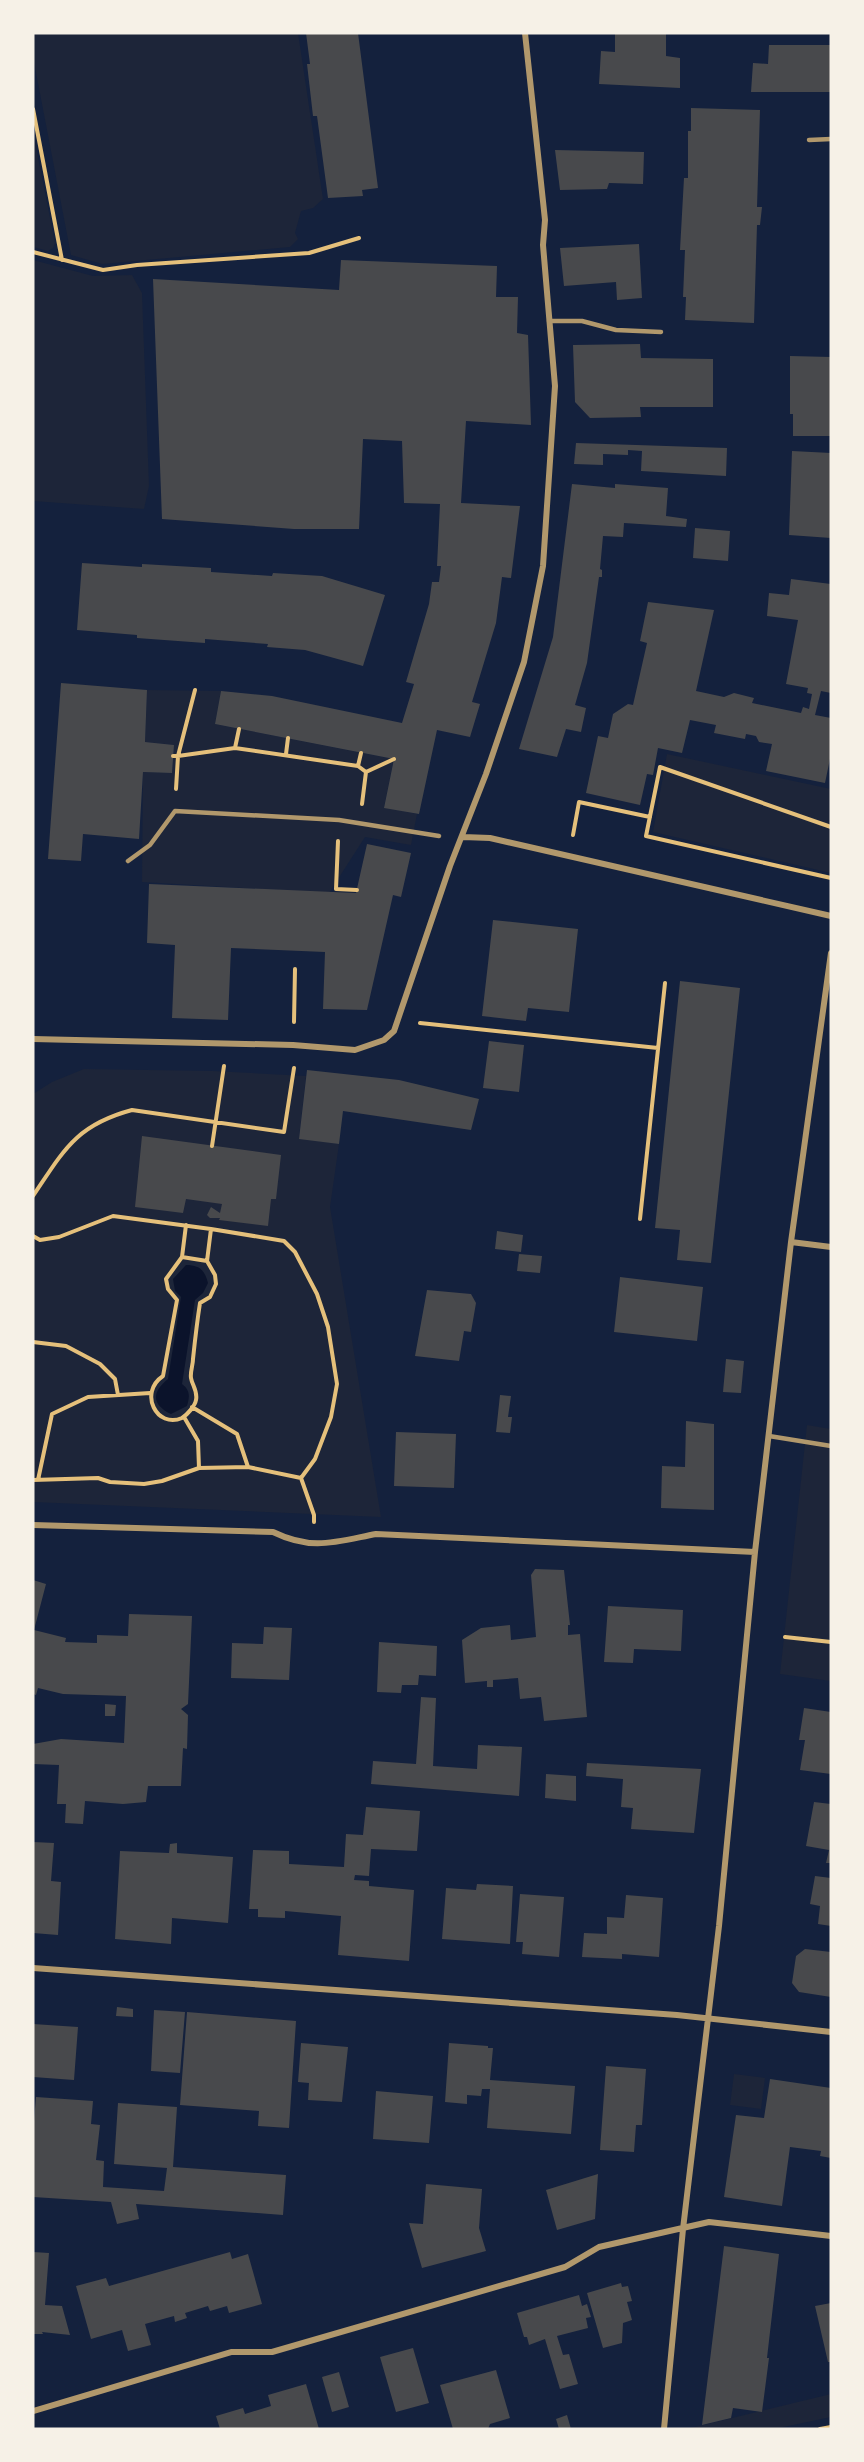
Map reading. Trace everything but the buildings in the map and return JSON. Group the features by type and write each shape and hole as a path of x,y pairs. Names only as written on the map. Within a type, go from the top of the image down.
{"street":[{"path":"33,1039 293,1045 355,1050 384,1040 394,1031 450,866 463,837 524,662 543,567 555,386 543,245 545,220 525,33"},
{"path":"463,837 490,838 831,915"},
{"path":"664,2429 683,2229 709,2018 755,1552 791,1242 831,954"},
{"path":"791,1242 831,1247"},
{"path":"33,1526 273,1532 292,1541 320,1545 376,1534 755,1552"},
{"path":"33,1968 709,2018 831,2032"},
{"path":"33,2411 231,2352 272,2352 565,2267 599,2247 709,2222 831,2236"}],"lane":[{"path":"809,140 831,140"},
{"path":"549,321 582,321 616,330 661,332"},
{"path":"128,861 150,845 175,811 339,820 439,836"},
{"path":"769,1436 831,1446"}],"path":[{"path":"33,110 62,260"},
{"path":"33,252 103,270 137,265 309,252 360,238"},
{"path":"175,811 176,756 195,690"},
{"path":"235,747 239,729"},
{"path":"286,754 288,738"},
{"path":"176,756 235,747 358,766 366,772"},
{"path":"358,766 361,753"},
{"path":"366,772 394,759"},
{"path":"831,826 660,767 646,836 831,878"},
{"path":"360,823 366,772"},
{"path":"571,842 579,802 650,817"},
{"path":"339,820 336,889 357,890"},
{"path":"293,1029 295,969"},
{"path":"640,1219 665,983"},
{"path":"414,1023 658,1048"},
{"path":"212,1146 224,1065"},
{"path":"33,1196 76,1136 110,1116 132,1110 284,1132 294,1067"},
{"path":"33,1236 40,1240 59,1237 113,1216 284,1241 294,1252 317,1293 328,1327 337,1384 331,1417 315,1459 301,1478"},
{"path":"186,1226 182,1257 166,1279 168,1289 177,1300 163,1376 155,1382 150,1393 150,1400 161,1416 171,1420 184,1417 196,1401 191,1379 200,1303 210,1297 216,1284 215,1275 207,1261 211,1229"},
{"path":"182,1257 207,1261"},
{"path":"33,1342 66,1346 100,1364 115,1379 118,1395"},
{"path":"150,1393 88,1397 52,1414 35,1480 98,1478 110,1482 144,1484 162,1481 199,1468 248,1467 301,1478"},
{"path":"192,1407 237,1434 248,1467"},
{"path":"184,1417 198,1441 199,1468"},
{"path":"301,1478 314,1515 313,1544"},
{"path":"785,1636 831,1642"},
{"path":"820,2429 831,2427"}],"shaded area":[{"path":"33,33 298,33 323,199 313,208 301,211 295,233 298,239 290,247 102,264 71,255 33,57"},
{"path":"33,133 55,243 48,251 33,247"},
{"path":"33,260 93,276 132,275 142,293 149,486 144,509 33,501"},
{"path":"147,690 221,691 215,724 394,759 384,807 417,814 411,845 365,837 329,893 142,882 143,772 172,773 174,745 145,742"},
{"path":"667,754 831,789 831,873 653,832"},
{"path":"84,1069 213,1071 306,1076 299,1138 339,1144 330,1207 381,1517 33,1502 33,1094 52,1082"},
{"path":"186,1265 201,1269 208,1283 203,1293 195,1300 182,1384 189,1393 189,1399 187,1406 171,1414 160,1406 156,1398 159,1389 168,1379 181,1297 175,1291 173,1279"},
{"path":"807,1425 831,1429 831,1681 780,1674"},
{"path":"734,2074 765,2078 761,2109 730,2105"},
{"path":"831,2394 831,2417 774,2429 687,2429"}]}
